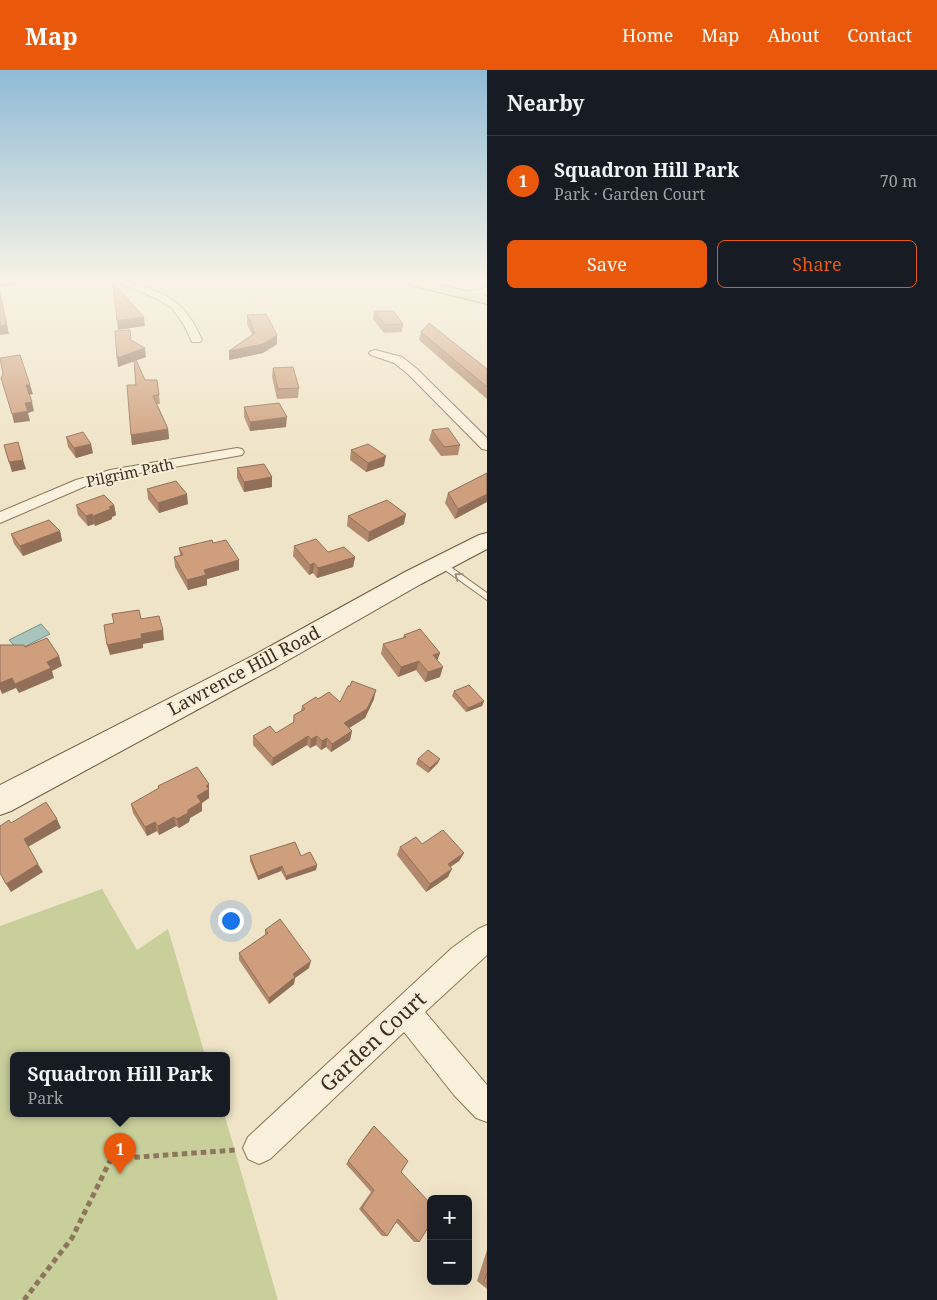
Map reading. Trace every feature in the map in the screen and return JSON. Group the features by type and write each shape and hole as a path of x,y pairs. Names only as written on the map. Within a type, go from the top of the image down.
{"main road":[{"name":"Lawrence Hill Road","path":"0,801 487,540"}],"street":[{"path":"375,352 398,360 412,370 487,446"},
{"name":"Pilgrim Path","path":"0,518 81,483 115,473 237,452"},
{"name":"Garden Court","path":"260,1148 462,958 487,938"},
{"path":"406,1012 487,1107"}],"lane":[{"path":"441,564 487,597"}],"path":[{"path":"24,1300 72,1238 111,1159 260,1148"}],"green space":[{"path":"102,889 137,950 168,929 204,1052 10,1052 10,1117 225,1117 278,1300 0,1300 0,926"}],"water":[{"path":"41,624 50,634 18,650 9,640"}],"building":[{"path":"116,339 131,339 145,348 117,358"},
{"path":"246,339 270,339 263,344 229,351"},
{"path":"430,339 450,339 487,369 487,387"},
{"path":"20,355 30,385 26,385 32,402 25,403 28,411 12,414 1,378 3,374 0,358"},
{"path":"134,360 136,360 145,380 157,380 159,395 153,396 168,429 131,435 127,385 136,385"},
{"path":"293,367 299,388 278,389 273,368"},
{"path":"279,403 287,417 250,422 244,407"},
{"path":"448,428 460,445 444,447 432,430"},
{"path":"83,432 91,444 74,448 66,437"},
{"path":"18,442 23,460 9,462 4,445"},
{"path":"368,444 386,456 368,463 351,450"},
{"path":"264,464 272,477 244,482 237,468"},
{"path":"487,473 487,494 458,509 448,493"},
{"path":"176,481 187,494 158,503 147,489"},
{"path":"104,495 114,505 109,507 111,509 93,516 92,514 86,516 76,505"},
{"path":"387,500 406,514 369,532 348,516"},
{"path":"49,520 60,531 20,546 11,534"},
{"path":"316,539 328,552 344,547 355,557 318,568 314,563 310,565 294,546"},
{"path":"212,540 213,543 226,540 239,560 204,570 206,575 187,580 174,557 183,555 179,548"},
{"path":"139,610 141,619 159,616 163,630 141,634 142,638 107,645 104,625 114,623 112,614"},
{"path":"420,629 440,653 433,655 443,667 428,672 419,661 401,667 383,644 406,637 404,635"},
{"path":"47,638 59,656 47,662 51,668 15,684 12,678 0,683 0,645 24,645 25,647"},
{"path":"352,681 376,690 367,709 344,723 352,731 332,744 327,738 322,741 317,736 311,739 308,736 273,758 253,736 270,726 276,733 294,722 294,715 305,709 302,706 316,697 318,699 329,692 340,702"},
{"path":"469,685 484,701 468,708 454,691"},
{"path":"428,750 440,759 430,768 418,759"},
{"path":"197,767 209,784 206,786 209,789 197,796 201,802 177,819 174,817 158,826 155,822 145,827 131,804 159,788 158,786"},
{"path":"46,802 57,819 24,839 38,864 6,884 0,873 0,826 9,820 11,823"},
{"path":"443,830 464,853 448,864 452,869 430,884 400,847 416,837 422,844"},
{"path":"295,842 301,856 310,852 317,865 286,876 282,866 258,876 250,856"},
{"path":"280,919 311,961 293,974 295,977 269,998 239,953 268,933 265,930"},
{"path":"374,1126 408,1161 401,1172 427,1200 427,1229 419,1242 398,1219 387,1236 362,1208 374,1190 348,1161"},
{"path":"487,1273 487,1284 484,1282"}],"place":[{"name":"Squadron Hill Park","path":"120,1174"}]}
